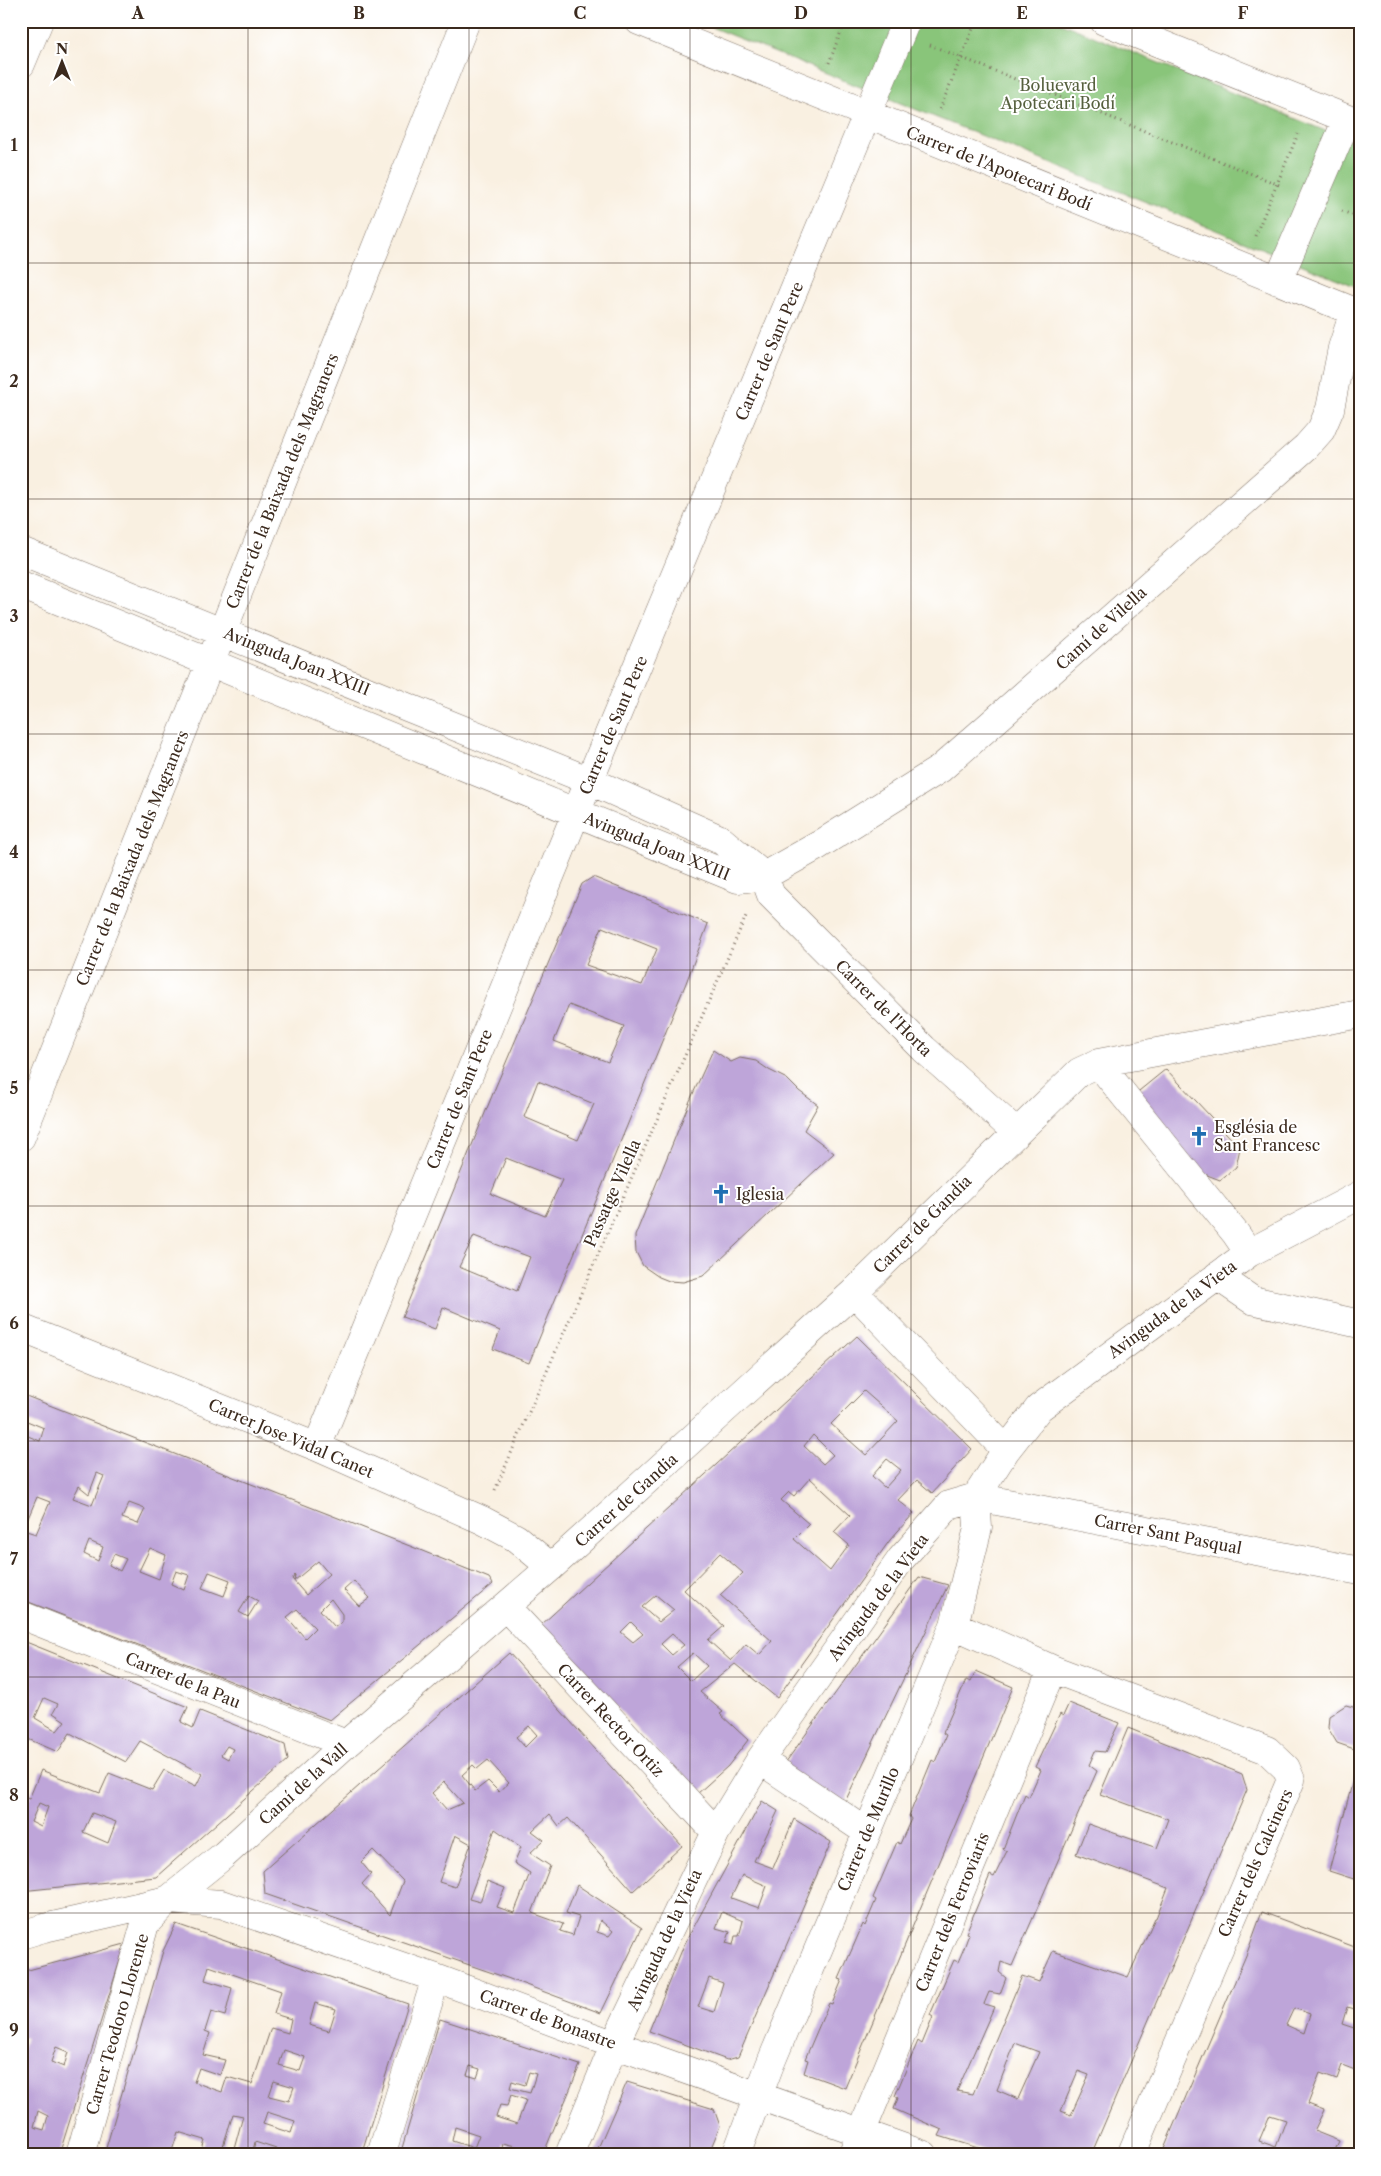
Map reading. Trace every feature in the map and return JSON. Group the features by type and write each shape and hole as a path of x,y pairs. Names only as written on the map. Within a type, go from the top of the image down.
{"street":[{"path":"21,64 39,21"},
{"name":"Carrer de la Baixada dels Magraners","path":"21,1137 466,21"},
{"name":"Carrer de l'Apotecari Bodí","path":"639,21 1357,313"},
{"name":"Carrer de Sant Pere","path":"316,1447 576,813 906,21"},
{"path":"1104,21 1353,121 1278,281"},
{"name":"Camí de Vilella","path":"764,876 819,846 948,763 1306,447 1321,430 1330,409 1342,348 1357,313"},
{"name":"Avinguda Joan XXIII","path":"21,551 590,781 720,839 764,876"},
{"name":"Avinguda Joan XXIII","path":"21,585 738,879 764,876"},
{"name":"Carrer de l'Horta","path":"764,876 771,895 924,1049 1016,1132"},
{"name":"Carrer de Gandia","path":"551,1568 854,1292 1016,1132 1080,1072 1098,1063 1360,1014"},
{"path":"1098,1063 1236,1234 1249,1253"},
{"name":"Avinguda de la Vieta","path":"568,2155 615,2043 716,1832 760,1760 901,1560 949,1505 976,1497 1006,1450 1039,1408 1249,1253 1360,1195"},
{"path":"1217,1276 1252,1300 1360,1324"},
{"path":"854,1292 1006,1450"},
{"name":"Carrer Jose Vidal Canet","path":"21,1328 316,1447 482,1520 516,1538 551,1568"},
{"name":"Carrer Sant Pasqual","path":"976,1497 1360,1571"},
{"name":"Carrer de Murillo","path":"736,2155 758,2094 954,1625 978,1528 976,1497"},
{"name":"Camí de la Vall","path":"29,1928 168,1900 224,1855 346,1744 551,1568"},
{"name":"Carrer Rector Ortiz","path":"506,1607 716,1832"},
{"name":"Carrer de la Pau","path":"21,1616 346,1744"},
{"name":"Carrer dels Calciners","path":"954,1625 1052,1669 1267,1750 1286,1768 1292,1780 1131,2155"},
{"name":"Carrer dels Ferroviaris","path":"857,2143 1052,1669"},
{"path":"760,1760 867,1832"},
{"name":"Carrer de Bonastre","path":"168,1900 221,1904 436,1978 588,2035 758,2094 857,2143 924,2155"},
{"name":"Carrer Teodoro Llorente","path":"80,2155 145,1924 168,1900"},
{"path":"381,2155 436,1978"}],"path":[{"path":"828,65 845,21"},
{"path":"939,111 976,21"},
{"path":"927,44 1286,188"},
{"path":"1252,244 1299,131"},
{"name":"Passatge Vilella","path":"482,1520 764,876"}],"green space":[{"name":"Boluevard Apotecari Bodí","path":"696,21 1056,21 1360,145 1360,288"}],"building":[{"path":"593,877 708,924 686,983 529,1363 493,1349 500,1331 443,1307 435,1329 402,1317 496,1086 582,884","holes":["602,927 657,949 642,985 586,965","569,1005 624,1026 608,1062 554,1041","538,1081 594,1104 578,1140 524,1117","506,1158 562,1180 545,1216 491,1194","474,1236 530,1257 517,1291 459,1267"]},
{"name":"Iglesia","path":"713,1050 731,1062 740,1058 756,1061 787,1079 818,1105 804,1130 834,1153 703,1276 683,1282 669,1281 659,1277 643,1266 636,1252 635,1236 692,1096"},
{"name":"Església de Sant Francesc","path":"1166,1069 1240,1148 1236,1167 1220,1180 1202,1173 1134,1095"},
{"path":"857,1336 972,1449 932,1493 917,1480 898,1500 914,1513 890,1540 777,1698 735,1664 700,1692 723,1712 720,1714 748,1740 728,1766 697,1794 541,1625","holes":["864,1391 898,1421 866,1455 831,1424","813,1435 833,1455 823,1464 804,1446","887,1459 901,1470 885,1488 872,1476","810,1478 850,1515 834,1532 849,1545 830,1571 794,1539 809,1524 781,1500 789,1492 794,1496","720,1553 743,1573 720,1595 772,1641 759,1655 746,1644 731,1661 708,1640 724,1626 684,1590","656,1595 674,1610 659,1622 642,1607","631,1622 643,1634 633,1642 621,1632","672,1634 684,1645 672,1655 661,1644","693,1653 707,1666 691,1681 677,1667"]},
{"path":"21,1394 415,1548 489,1578 493,1584 330,1720 21,1599","holes":["27,1421 44,1428 40,1441 23,1434","97,1473 104,1476 92,1505 73,1498 79,1486 89,1494","37,1497 50,1502 36,1534 23,1530","129,1503 145,1509 138,1524 122,1518","89,1541 103,1547 98,1561 84,1554","150,1548 166,1555 159,1579 139,1571","114,1554 126,1559 120,1571 109,1565","318,1561 329,1574 306,1595 292,1579 295,1575 294,1581","176,1571 189,1575 184,1590 171,1584","209,1572 230,1580 224,1596 202,1588","354,1581 370,1598 359,1606 344,1590","249,1596 258,1601 248,1617 239,1612","331,1599 342,1614 342,1622 335,1627 320,1610","297,1609 315,1628 305,1638 287,1617"]},
{"path":"919,1577 948,1585 843,1806 783,1766"},
{"path":"21,1640 188,1707 181,1722 193,1728 200,1711 285,1745 288,1760 156,1877 21,1891 21,1796 29,1799 41,1770 100,1793 109,1773 152,1790 164,1770 196,1786 202,1774 140,1741 126,1762 70,1733 58,1752 21,1736 21,1718 24,1713 21,1712","holes":["44,1698 58,1704 53,1713 65,1721 57,1731 35,1718","227,1746 233,1749 228,1759 221,1755","39,1803 48,1807 41,1827 31,1822","92,1813 116,1822 108,1843 83,1832"]},
{"path":"509,1653 682,1846 633,1891 568,1818 559,1826 550,1814 532,1831 544,1840 530,1853 550,1866 532,1913 563,1924 560,1931 573,1935 579,1917 566,1913 577,1885 642,1928 601,2013 507,1978 265,1894 263,1871","holes":["529,1726 537,1735 525,1747 516,1737","488,1760 509,1783 499,1792 488,1781 475,1791 462,1775 473,1765 477,1769","444,1782 463,1803 447,1810 432,1793","495,1829 521,1847 514,1863 530,1873 514,1913 497,1907 505,1888 487,1881 480,1902 469,1899","455,1835 471,1844 455,1887 439,1882","373,1850 403,1881 390,1915 362,1884 371,1874 361,1862","600,1920 613,1931 609,1936 597,1932"]},
{"path":"976,1671 1013,1687 845,2088 804,2073 808,2060 805,2059 829,2003 832,2004 842,1980 839,1979 863,1924 865,1926 876,1900 873,1898 897,1842 900,1844 911,1819 909,1816 932,1760 935,1762 946,1735 943,1733 966,1680 971,1682"},
{"path":"1069,1703 1119,1723 1105,1752 1095,1751 1089,1765 1097,1771 1012,1966 1001,1962 999,1972 1006,1978 1000,1994 989,1992 984,2004 994,2007 957,2091 973,2094 1022,1976 1039,1982 1053,1951 1128,1977 1156,1918 1168,1888 1076,1854 1088,1824 1157,1848 1168,1819 1100,1794 1128,1728 1242,1774 1247,1790 1091,2155 1001,2155 939,2136 942,2130 894,2109 898,2098 895,2096 918,2041 922,2044 933,2017 930,2015 954,1960 958,1962 969,1934 966,1933 990,1875 994,1877 1007,1851 1003,1849 1025,1794 1029,1797 1041,1770 1035,1767 1060,1714 1063,1716","holes":["1015,2043 1039,2052 1018,2099 997,2090","1078,2071 1089,2075 1071,2115 1061,2111"]},
{"path":"1346,1705 1360,1709 1360,1751 1337,1743 1328,1728 1329,1716"},
{"path":"1357,1765 1360,1766 1360,1881 1329,1871"},
{"path":"762,1801 778,1811 754,1861 773,1868 794,1819 831,1842 738,2057 727,2060 649,2031 684,1945","holes":["742,1875 767,1886 759,1908 731,1898","722,1912 743,1921 739,1936 735,1936 733,1945 726,1943 730,1932 716,1928","709,1978 723,1983 714,2012 698,2007"]},
{"path":"1262,1912 1360,1949 1360,2011 1347,2007 1342,2024 1357,2029 1360,2022 1360,2072 1342,2065 1337,2079 1320,2073 1308,2104 1324,2110 1314,2131 1339,2141 1333,2155 1161,2155 1247,1953","holes":["1294,2008 1310,2014 1304,2033 1286,2025","1270,2115 1286,2120 1276,2147 1259,2141"]},
{"path":"176,1924 408,2004 361,2155 274,2155 276,2149 255,2142 252,2155 200,2155 205,2140 178,2132 172,2151 181,2155 104,2155 163,1951","holes":["209,1966 281,1991 274,2014 291,2019 288,2033 271,2028 252,2084 227,2077 222,2092 194,2082 199,2068 220,2075 225,2060 203,2055 210,2033 205,2031 211,2012 225,2016 232,1988 205,1980","315,2003 336,2009 329,2031 309,2025","284,2050 305,2057 300,2071 279,2065","274,2081 294,2087 289,2101 269,2096","267,2112 295,2121 291,2133 263,2124","233,2114 243,2116 234,2149 223,2146"]},
{"path":"125,1944 59,2155 21,2155 21,2055 26,2038 21,2036 21,1972","holes":["56,2047 68,2052 64,2067 51,2062","38,2111 48,2116 44,2130 34,2127"]},
{"path":"440,2019 580,2065 543,2155 516,2155 519,2147 503,2143 501,2155 400,2155","holes":["470,2066 480,2069 477,2078 467,2075","529,2072 536,2074 530,2093 510,2088 512,2081 525,2085","511,2095 526,2100 517,2124 496,2117 500,2105 507,2106","455,2127 479,2135 474,2148 452,2141"]},
{"path":"627,2082 714,2109 720,2126 708,2155 622,2155 623,2153 617,2152 615,2155 595,2155"}],"place":[{"name":"Església de Sant Francesc","path":"1199,1136"},
{"name":"Iglesia","path":"721,1194"}]}
